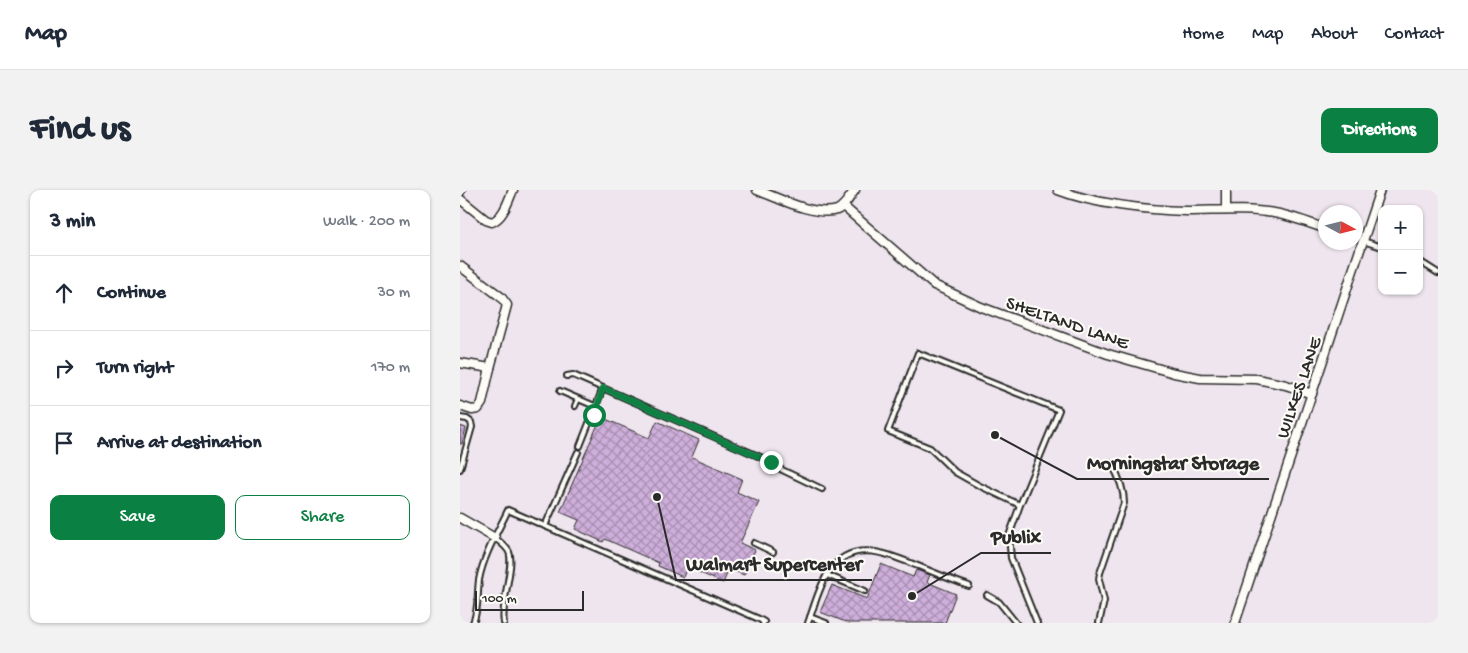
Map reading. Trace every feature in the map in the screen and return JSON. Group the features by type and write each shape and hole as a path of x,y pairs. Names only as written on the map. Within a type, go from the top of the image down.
{"street":[{"path":"460,199 486,220 492,222 498,220 513,190"},
{"path":"757,190 821,211 837,210 843,206 855,190"},
{"path":"1058,190 1078,198 1135,206 1185,210 1276,213 1318,226"},
{"path":"1226,190 1226,210"},
{"name":"WILKES LANE","path":"1363,230 1380,190"},
{"name":"SHELTAND LANE","path":"843,206 934,285 981,307 1108,354 1187,376 1257,379 1286,385 1312,394"},
{"name":"WILKES LANE","path":"1235,623 1312,394 1356,250"},
{"path":"460,266 508,305 482,403 478,409 472,410 460,406"},
{"path":"460,362 490,368"},
{"path":"460,518 495,538"}],"lane":[{"path":"1363,241 1378,246"},
{"path":"1423,264 1438,273"},
{"path":"1020,504 978,485 955,472 930,448 888,431 918,353 1059,410 1020,504 1010,536 1011,558 1037,623"},
{"path":"567,376 574,375 765,459 778,468 822,489"},
{"path":"580,446 594,415 603,388"},
{"path":"560,391 596,407"},
{"path":"575,406 578,399"},
{"path":"460,418 471,422 472,428 460,469"},
{"path":"545,526 578,452"},
{"path":"1099,623 1104,601 1099,579 1100,573 1124,503 1124,492 1112,464"},
{"path":"472,623 478,603 479,580 484,563 508,510 759,619 763,623"},
{"path":"495,538 510,553 503,610 504,623"},
{"path":"754,543 773,552"},
{"path":"808,623 827,575 840,560 855,552 872,551 890,555 969,586"},
{"path":"827,575 865,591"},
{"path":"987,595 999,602 1016,623"},
{"path":"810,617 826,623"}],"building":[{"path":"601,417 649,438 657,421 699,440 692,457 742,479 737,492 759,502 740,543 755,550 744,575 729,569 723,583 687,567 683,577 658,566 659,563 605,539 603,542 575,529 579,520 560,512"},
{"path":"460,426 466,428 462,444 460,444"},
{"path":"881,564 913,577 916,570 930,575 927,582 956,594 945,623 848,623 820,612 832,585 867,599"}],"place":[{"name":"Morningstar Storage","path":"995,435"},
{"name":"Walmart Supercenter","path":"657,497"},
{"name":"Publix","path":"912,596"}],"route":[{"path":"594,415 603,388 771,462"}]}
